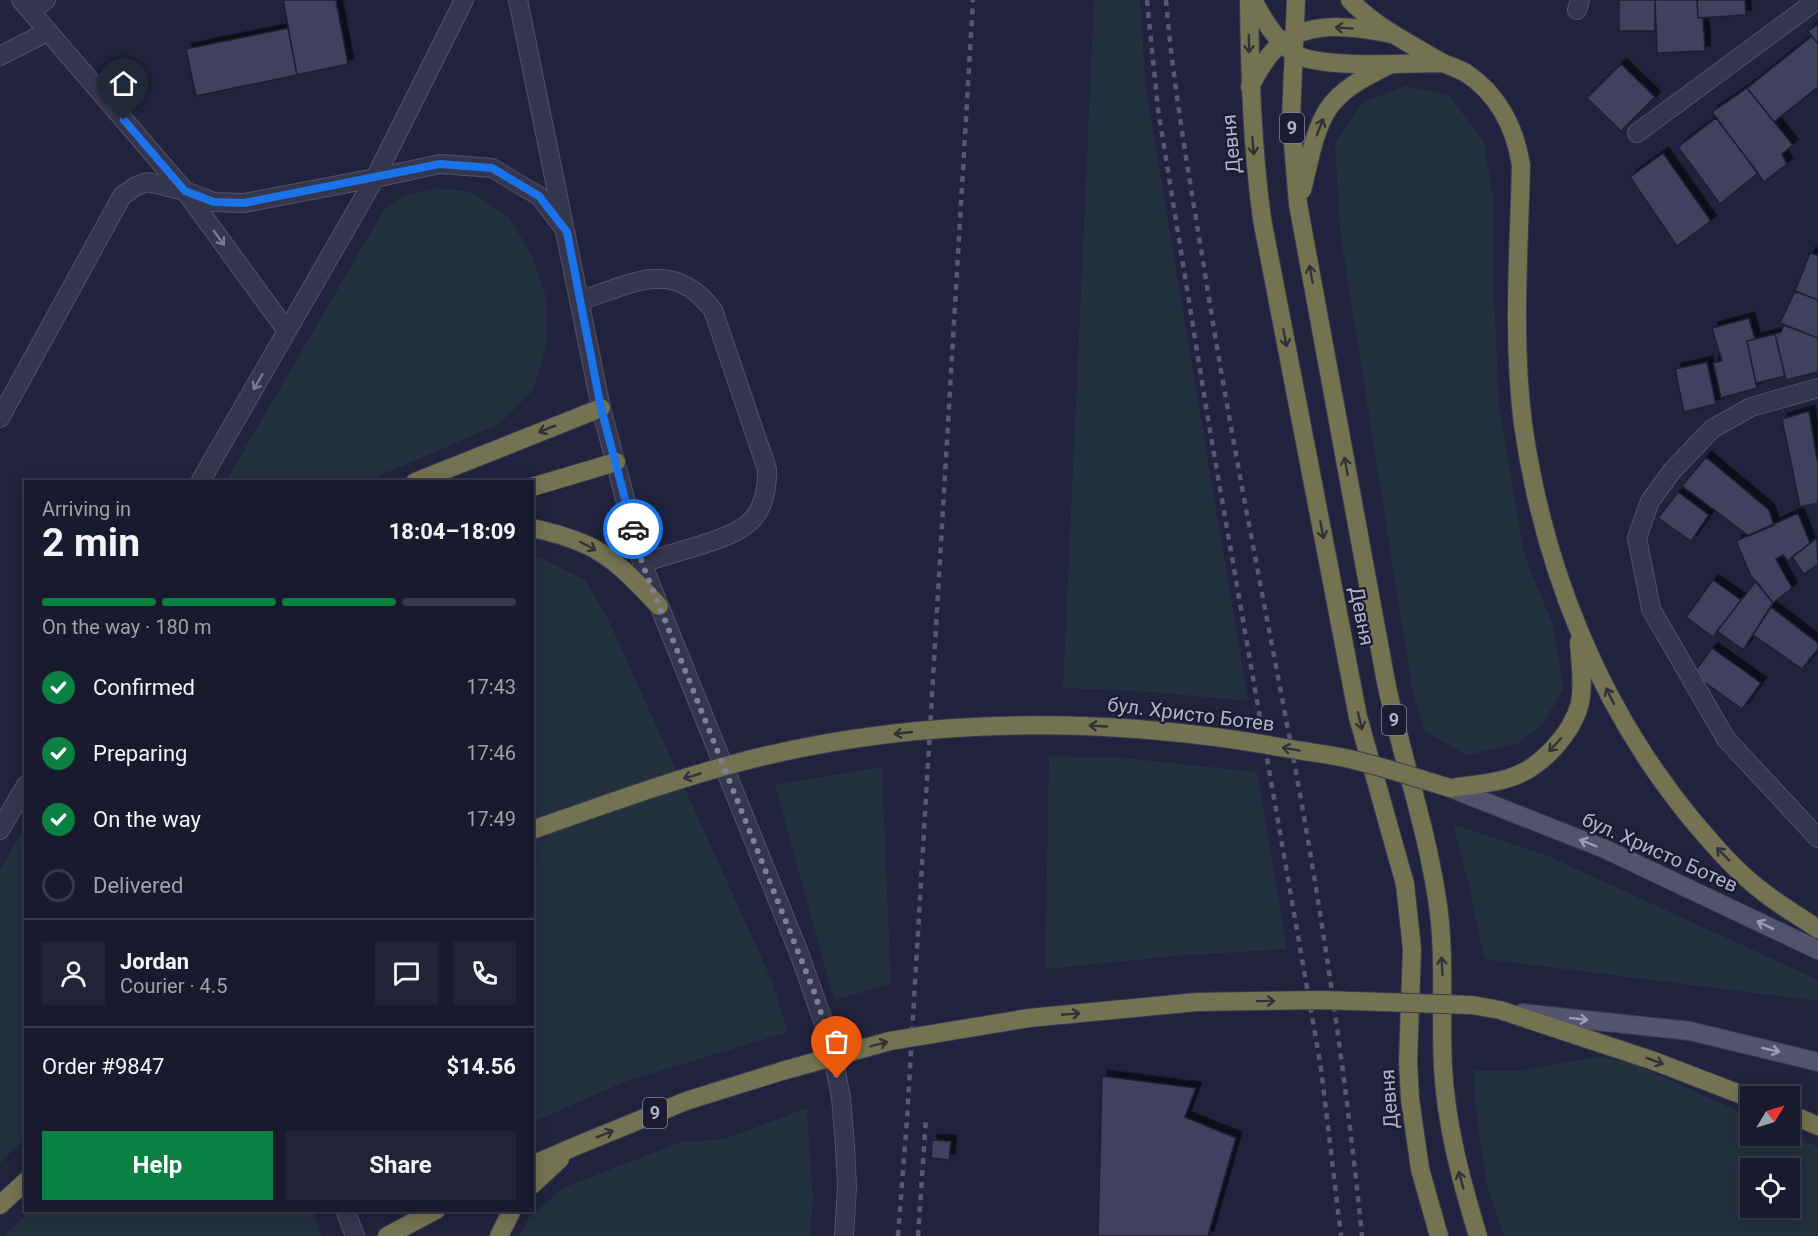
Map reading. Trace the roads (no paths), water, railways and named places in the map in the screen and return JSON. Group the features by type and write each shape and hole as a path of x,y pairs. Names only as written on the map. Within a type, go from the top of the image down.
{"highway":[{"path":"1251,0 1266,22 1290,44 1317,62 1444,63"},
{"name":"Девня","path":"1251,0 1250,87 1253,145 1262,219 1358,717 1404,884 1412,949 1408,1062 1410,1100 1420,1169 1438,1236"},
{"name":"Девня","path":"1296,0 1290,44 1291,119 1298,204 1395,728 1424,832 1438,900 1443,992 1442,1037 1445,1102 1457,1166 1478,1236"},
{"path":"1350,0 1396,35 1473,78 1499,104 1508,121 1521,165 1519,351 1523,422 1531,469 1548,540 1578,632 1621,718 1641,752 1683,808 1719,850 1761,890 1818,929"},
{"path":"1250,87 1266,60 1290,44 1328,27 1344,27 1396,35"},
{"path":"1298,204 1317,133 1328,110 1357,82 1392,63"},
{"path":"420,480 601,408"},
{"path":"534,486 616,462"},
{"path":"534,528 562,535 588,545 638,584 658,606"},
{"path":"1450,788 1499,781 1523,773 1543,758 1560,739 1569,727 1580,702 1582,682 1578,632"},
{"name":"бул. Христо Ботев","path":"534,829 646,789 749,760 859,738 936,729 1063,724 1114,726 1232,738 1350,759 1450,788"},
{"name":"9","path":"534,1164 686,1101 890,1041 1029,1018 1197,1002 1322,1000 1472,1005 1500,1010 1654,1060 1740,1094"},
{"path":"1800,1118 1818,1126"},
{"path":"534,1183 576,1146"},
{"path":"4,1201 24,1183"},
{"path":"387,1236 432,1212"},
{"path":"499,1236 511,1212"}],"main road":[{"name":"бул. Христо Ботев","path":"1450,788 1605,849 1818,950"},
{"path":"1500,1010 1690,1031 1818,1062"}],"street":[{"path":"46,0 26,5 185,191 287,331"},
{"path":"201,480 375,178 464,0"},
{"path":"518,0 601,408 642,563 799,953 829,1038 841,1097 845,1146 847,1187 844,1236"},
{"path":"1637,133 1817,0"},
{"path":"0,56 47,32"},
{"path":"0,418 122,196 136,186 148,182 185,191 214,202 244,203 440,164 492,168 539,196 567,232"},
{"path":"579,301 648,279 667,278 686,284 701,295 713,310 767,469 767,488 762,505 752,521 738,532 642,563"},
{"path":"1818,388 1752,407 1712,429 1672,471 1650,501 1637,538 1652,609 1726,739 1818,838"},
{"path":"0,814 22,792"},
{"path":"0,830 22,792"},
{"path":"346,1212 355,1236"}],"railway":[{"path":"898,1236 907,1119 973,0"},
{"path":"1147,0 1158,109 1209,425 1321,1068 1341,1236"},
{"path":"1166,0 1179,108 1217,350 1319,904 1343,1070 1362,1236"},
{"path":"918,1236 926,1118"}]}
